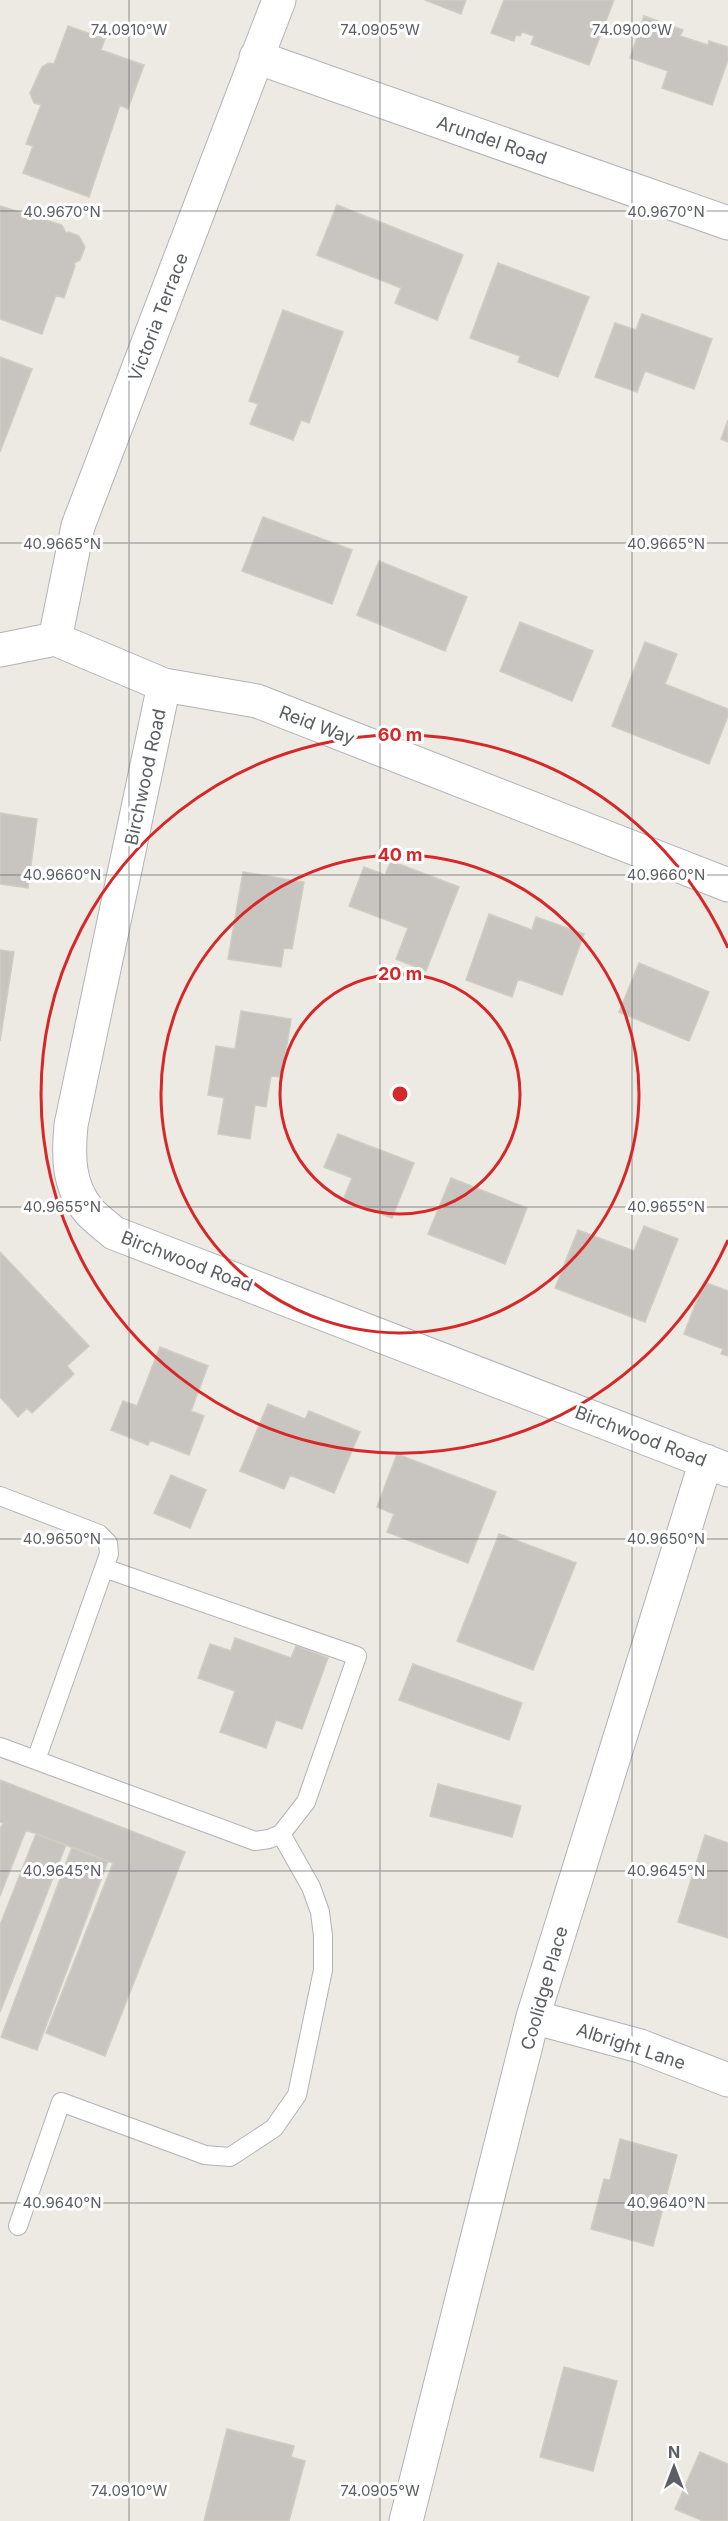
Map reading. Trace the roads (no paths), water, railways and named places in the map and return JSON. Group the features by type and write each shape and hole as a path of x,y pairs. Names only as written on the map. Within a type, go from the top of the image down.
{"street":[{"name":"Victoria Terrace","path":"55,639 78,526 279,0"},
{"name":"Arundel Road","path":"256,57 728,223"},
{"path":"0,650 55,639"},
{"name":"Reid Way","path":"55,639 164,685 256,701 728,885"},
{"name":"Birchwood Road","path":"164,685 71,1125 68,1154 74,1185 89,1211 114,1233 717,1465"},
{"name":"Coolidge Place","path":"406,2521 533,2017 717,1465"},
{"name":"Albright Lane","path":"533,2017 640,2046 728,2080"}],"lane":[{"path":"0,1496 99,1533 108,1543 109,1554 36,1761"},
{"path":"0,1747 255,1841 269,1839 281,1833 306,1802 357,1656 104,1568"},
{"path":"18,2226 61,2102 205,2155 230,2157 274,2128 297,2095 323,1970 323,1936 320,1912 311,1887 281,1833"}]}
